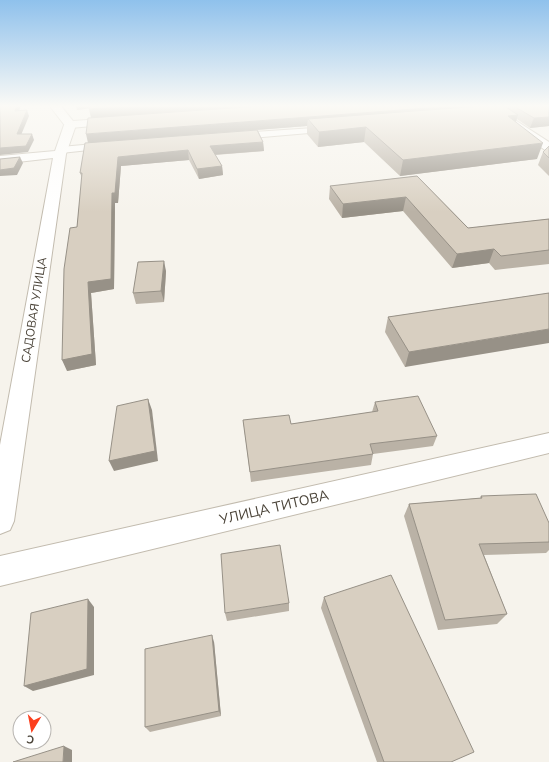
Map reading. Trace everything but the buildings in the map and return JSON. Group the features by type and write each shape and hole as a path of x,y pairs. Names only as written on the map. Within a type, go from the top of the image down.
{"street":[{"name":"САДОВАЯ УЛИЦА","path":"0,521 60,152 64,141"},
{"path":"539,141 549,147"},
{"path":"0,160 60,152"},
{"name":"УЛИЦА ТИТОВА","path":"0,571 549,443"}],"lane":[{"path":"60,152 116,146"}]}
